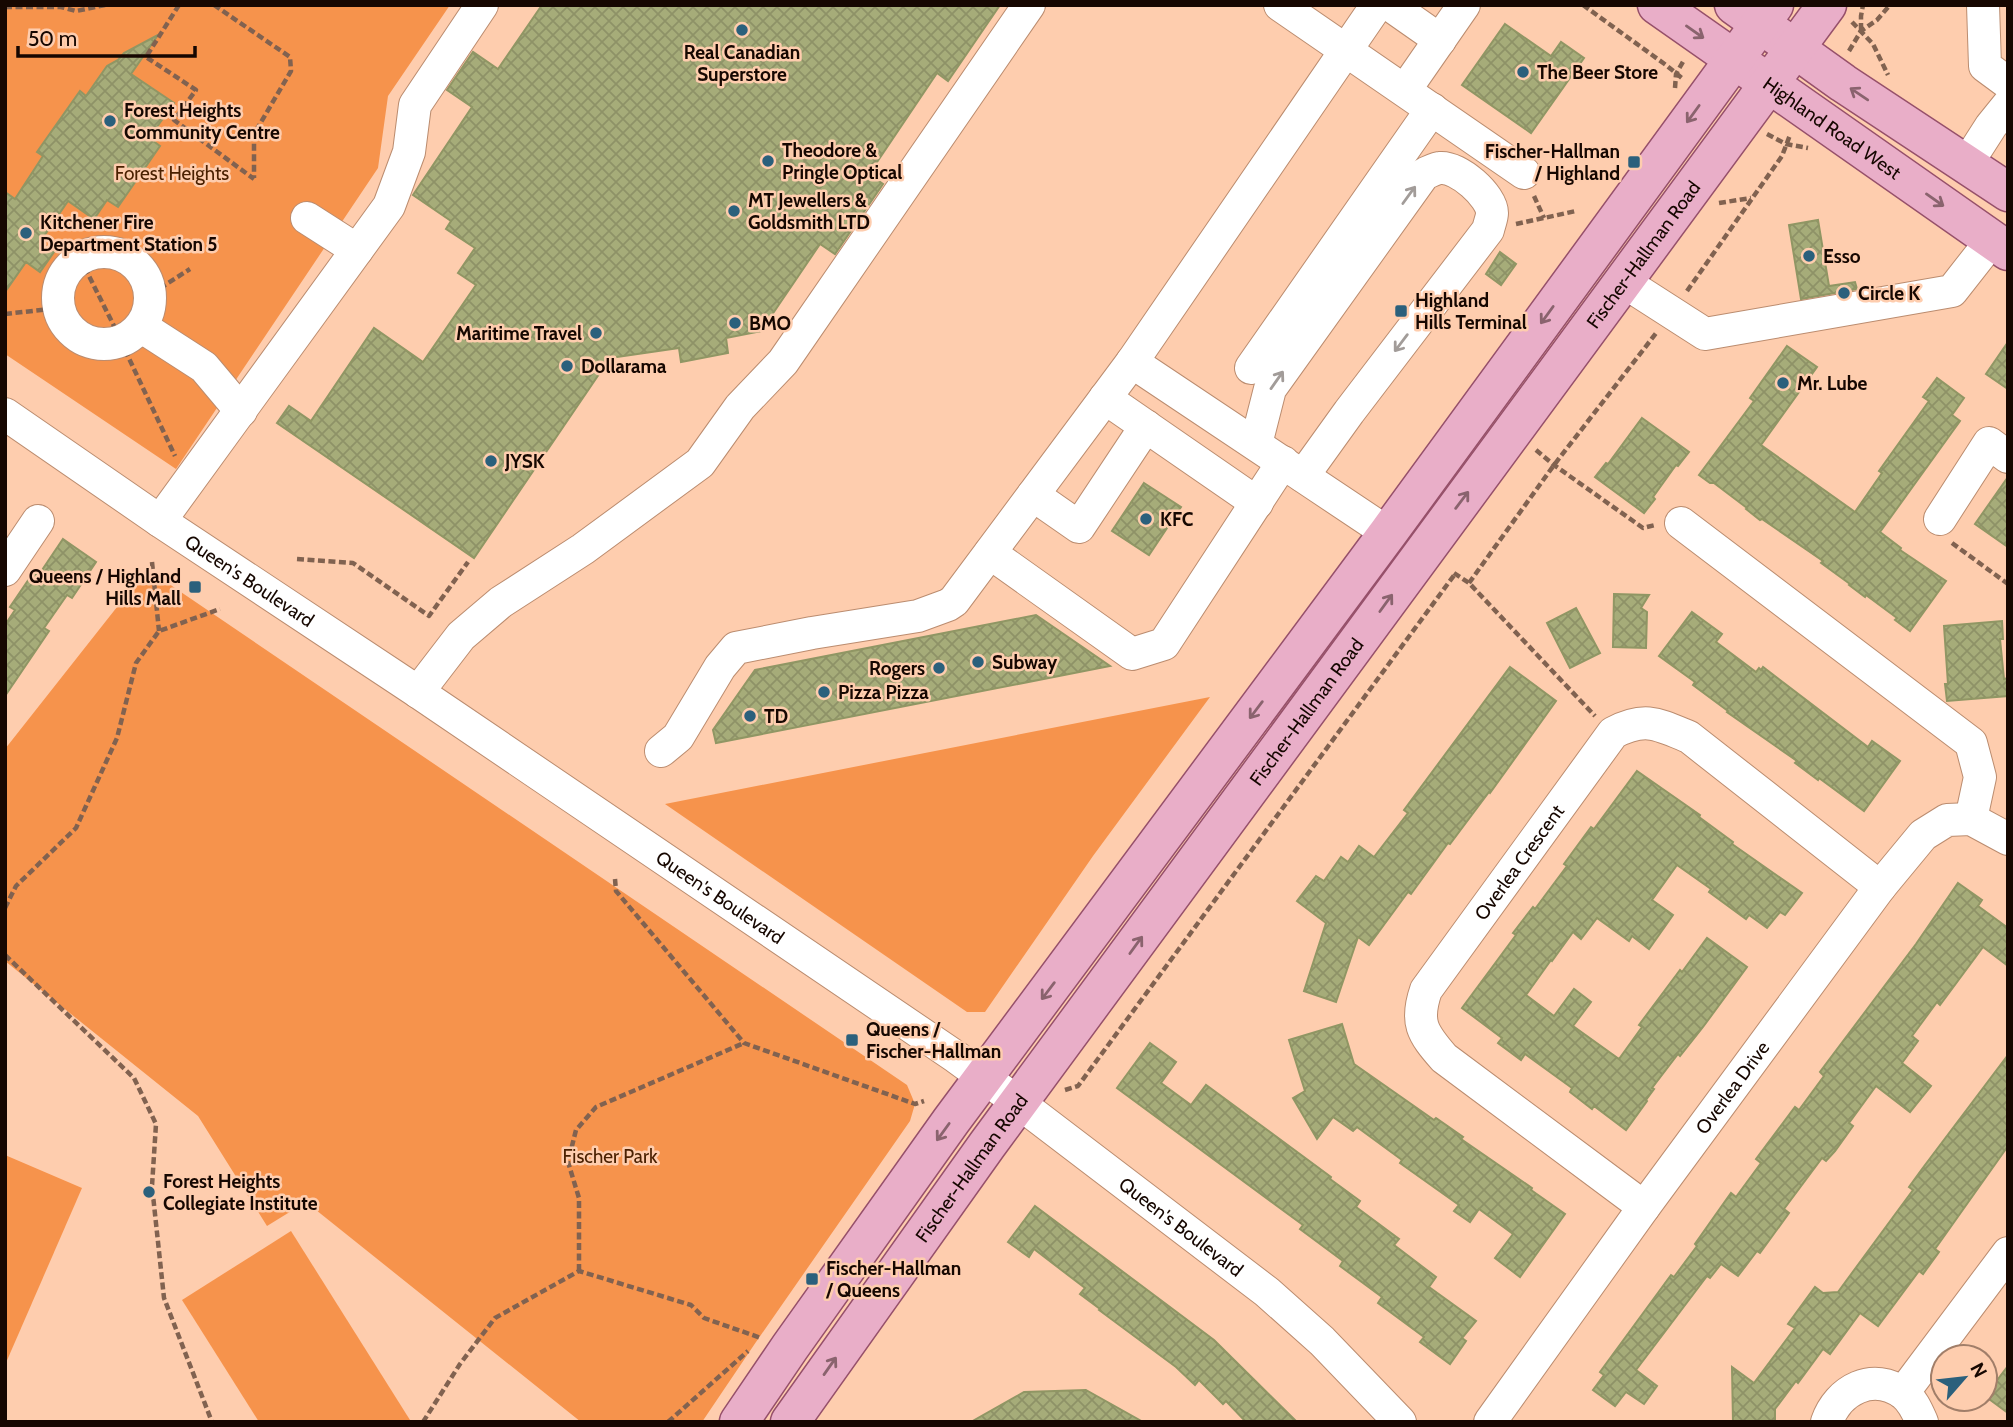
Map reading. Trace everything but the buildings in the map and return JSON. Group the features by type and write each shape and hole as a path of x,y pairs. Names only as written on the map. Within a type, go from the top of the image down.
{"main road":[{"name":"Highland Road West","path":"1657,5 2000,245"},
{"name":"Fischer-Hallman Road","path":"739,1422 983,1077 1388,533 1734,60 1756,12"},
{"path":"1756,12 1795,49 2008,192"},
{"name":"Fischer-Hallman Road","path":"790,1422 1019,1103 1795,49 1840,13"}],"street":[{"path":"160,522 389,206 409,152 415,106 482,5"},
{"path":"418,692 461,636 501,602 583,549 700,463 740,407 783,362 1029,5"},
{"path":"1280,5 1524,173"},
{"path":"661,751 678,737 720,667 736,648 918,615 948,605 967,586 1132,362 1377,5"},
{"path":"1390,5 1440,40"},
{"path":"1405,90 1464,5"},
{"path":"1983,5 2000,69"},
{"path":"1966,165 2008,105"},
{"path":"1251,368 1432,109"},
{"path":"990,553 1132,654 1164,644 1257,502 1349,412 1488,230 1493,212 1484,194 1477,187 1455,172 1441,167 1424,174 1270,389 1256,444"},
{"path":"307,218 357,250"},
{"path":"1624,282 1705,334 1952,291 2000,245"},
{"path":"109,251 123,255 137,264 147,278 151,294 149,312 132,334 109,345 92,343 78,336 65,323 59,308 58,291 63,275 80,258 93,252 109,251"},
{"path":"132,334 204,367 241,411"},
{"path":"1132,362 1388,533"},
{"path":"1105,398 1257,502"},
{"name":"Queen's Boulevard","path":"5,414 160,522 418,692 956,1057 1267,1292 1322,1341 1400,1422"},
{"path":"1033,495 1079,527 1146,426"},
{"path":"1940,519 1989,443 2008,457"},
{"path":"5,570 38,521"},
{"path":"1681,523 1971,743 1980,777 1970,819 2008,839"},
{"path":"1613,733 1630,724 1647,722 1689,737 1880,887"},
{"name":"Overlea Crescent","path":"1613,733 1426,990 1420,1010 1423,1027 1431,1044 1444,1058 1644,1207"},
{"name":"Overlea Drive","path":"1490,1422 1644,1207 1880,887 1923,835 1947,820 1970,819"},
{"path":"1903,1393 2008,1253"},
{"path":"1827,1422 1831,1408 1843,1395 1857,1387 1870,1384 1888,1386 1903,1393 1915,1406 1922,1422"}],"path":[{"path":"5,7 61,7 76,11 105,5"},
{"path":"179,5 146,58 196,90 174,120 254,178 254,134 291,71 290,57 214,5"},
{"path":"1583,5 1676,74"},
{"path":"1861,31 1860,16 1863,5"},
{"path":"1848,52 1861,31 1877,20 1890,5"},
{"path":"1840,13 1873,44"},
{"path":"1469,583 1554,466 1672,312 1782,156 1791,133"},
{"path":"1488,230 1576,211"},
{"path":"80,258 132,334 175,456 171,463"},
{"path":"151,294 190,269"},
{"path":"5,314 59,308"},
{"path":"1513,432 1554,466 1643,528 1670,522 1681,523"},
{"path":"1940,519 1937,531 2008,584"},
{"path":"297,559 353,563 429,617 468,562"},
{"path":"152,562 159,631"},
{"path":"1019,1103 1078,1086 1455,573 1469,583 1613,733"},
{"path":"5,908 16,886 76,828 117,738 136,663 159,631 220,609"},
{"path":"615,879 616,891 744,1043 915,1104 924,1101"},
{"path":"5,955 134,1078 156,1124 152,1186 164,1298 212,1422"},
{"path":"579,1271 579,1198 568,1162 576,1130 596,1107 744,1043"},
{"path":"423,1422 460,1364 495,1318 579,1271 691,1306 704,1318 762,1339 668,1422"}],"green space":[{"name":"Forest Heights","path":"5,5 450,5 388,96 378,168 176,469 5,354"},
{"name":"Fischer Park","path":"147,569 907,1085 915,1104 910,1121 702,1422 581,1422 306,1202 267,1226 198,1116 5,961 5,749"},
{"path":"1210,697 1093,856 985,1012 967,1012 665,804"},
{"path":"5,1155 82,1188 5,1365"},
{"path":"291,1231 410,1420 408,1422 259,1422 182,1300"}],"place":[{"name":"Real Canadian Superstore","path":"742,30"},
{"name":"The Beer Store","path":"1523,72"},
{"name":"Forest Heights Community Centre","path":"110,121"},
{"name":"Theodore & Pringle Optical","path":"768,161"},
{"name":"Fischer-Hallman / Highland","path":"1634,162"},
{"name":"MT Jewellers & Goldsmith LTD","path":"734,211"},
{"name":"Kitchener Fire Department Station 5","path":"26,233"},
{"name":"Esso","path":"1809,256"},
{"name":"Circle K","path":"1844,293"},
{"name":"Highland Hills Terminal","path":"1401,311"},
{"name":"BMO","path":"735,323"},
{"name":"Maritime Travel","path":"596,333"},
{"name":"Dollarama","path":"567,366"},
{"name":"Mr. Lube","path":"1783,383"},
{"name":"JYSK","path":"491,461"},
{"name":"KFC","path":"1146,519"},
{"name":"Queens / Highland Hills Mall","path":"195,587"},
{"name":"Subway","path":"978,662"},
{"name":"Rogers","path":"939,668"},
{"name":"Pizza Pizza","path":"824,692"},
{"name":"TD","path":"750,716"},
{"name":"Queens / Fischer-Hallman","path":"852,1040"},
{"name":"Forest Heights Collegiate Institute","path":"149,1192"},
{"name":"Fischer-Hallman / Queens","path":"812,1279"}]}
